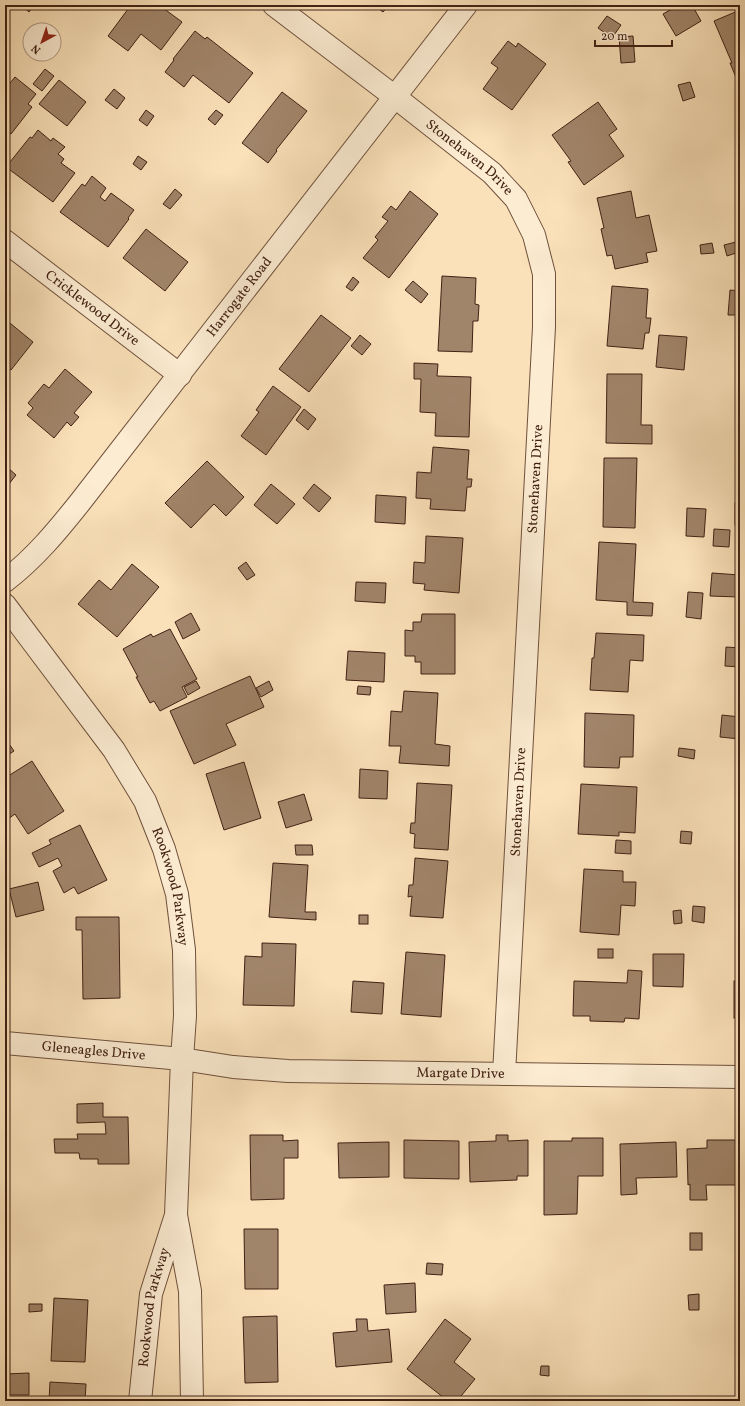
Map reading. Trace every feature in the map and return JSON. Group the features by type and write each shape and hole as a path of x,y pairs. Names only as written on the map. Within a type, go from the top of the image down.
{"street":[{"name":"Stonehaven Drive","path":"274,5 492,173 516,200 534,235 544,274 544,327 504,1074"},
{"name":"Harrogate Road","path":"5,581 47,543 82,501 466,5"},
{"name":"Cricklewood Drive","path":"5,241 180,376"},
{"name":"Rookwood Parkway","path":"5,605 114,750 145,801 164,849 177,894 184,950 185,1016 176,1215 190,1291 192,1401"},
{"name":"Gleneagles Drive","path":"5,1043 182,1059"},
{"name":"Margate Drive","path":"182,1059 233,1067 288,1071 740,1076"},
{"name":"Rookwood Parkway","path":"140,1401 151,1294 176,1215"}],"building":[{"path":"21,5 34,5 29,12"},
{"path":"131,5 159,5 182,22 161,50 141,34 128,51 108,36"},
{"path":"374,5 389,5 383,12"},
{"path":"679,5 692,5 701,21 676,36 663,14"},
{"path":"740,10 740,87 730,63 732,63 714,21"},
{"path":"607,16 621,25 612,38 598,28"},
{"path":"195,31 205,39 207,37 253,73 229,103 193,75 184,87 165,72 174,60 173,59"},
{"path":"633,36 635,62 621,63 619,37"},
{"path":"508,41 516,47 518,43 546,64 512,110 483,89 498,68 491,63"},
{"path":"45,69 54,76 42,91 33,84"},
{"path":"15,77 36,94 28,104 32,107 11,134 5,129 5,87 6,88"},
{"path":"59,80 86,102 67,126 39,104"},
{"path":"690,82 695,97 683,101 678,85"},
{"path":"114,89 125,98 117,109 105,100"},
{"path":"282,92 307,111 276,150 277,151 268,163 242,143"},
{"path":"598,102 617,129 609,135 624,156 584,185 568,162 571,161 552,135"},
{"path":"146,110 154,116 147,126 139,120"},
{"path":"216,110 223,115 215,125 208,119"},
{"path":"38,130 51,141 53,138 65,147 58,154 64,159 61,163 75,173 53,202 6,167 30,137 32,138"},
{"path":"138,156 147,162 141,170 133,164"},
{"path":"92,176 106,188 100,197 105,201 111,193 134,210 108,247 60,212 82,184 85,186"},
{"path":"175,189 182,195 170,209 163,204"},
{"path":"410,191 438,214 389,278 363,258 378,240 375,237 388,221 382,217 391,206 396,210"},
{"path":"631,191 636,218 649,215 657,251 646,253 648,262 615,269 612,255 607,256 601,229 604,228 597,198"},
{"path":"146,229 188,262 165,291 123,258"},
{"path":"736,242 739,252 727,256 724,245"},
{"path":"712,243 714,253 701,254 700,245"},
{"path":"442,276 476,278 475,304 479,305 478,321 473,321 472,352 438,351"},
{"path":"353,277 359,282 352,291 346,287"},
{"path":"413,281 428,294 421,303 405,290"},
{"path":"612,286 648,289 646,318 651,318 649,333 645,333 643,349 607,346"},
{"path":"730,290 740,291 740,315 728,315"},
{"path":"321,315 351,338 309,392 279,369"},
{"path":"5,319 33,342 11,370 7,367 5,370"},
{"path":"360,335 371,344 362,355 351,346"},
{"path":"659,335 687,337 684,370 656,367"},
{"path":"414,363 438,364 437,376 471,377 469,437 435,436 436,413 420,412 421,379 414,379"},
{"path":"65,369 92,392 74,413 79,417 71,426 67,422 54,438 27,415 33,408 28,403 44,384 49,388"},
{"path":"607,374 642,374 641,425 652,425 652,444 606,443"},
{"path":"273,386 301,407 266,455 241,436 259,412 256,410"},
{"path":"304,409 316,419 308,430 296,420"},
{"path":"433,447 469,450 467,479 472,479 471,487 467,487 465,511 430,509 431,499 416,498 417,472 431,473"},
{"path":"604,458 637,458 635,528 603,527"},
{"path":"207,461 244,497 226,516 214,504 191,528 165,503"},
{"path":"5,464 16,475 5,489"},
{"path":"271,484 295,504 277,524 254,505"},
{"path":"314,484 331,498 319,512 303,498"},
{"path":"376,495 406,497 405,524 375,522"},
{"path":"735,503 740,503 740,525 735,525"},
{"path":"687,508 706,509 704,537 686,536"},
{"path":"714,529 730,530 729,547 713,546"},
{"path":"426,536 463,538 459,593 424,590 425,584 413,583 414,562 425,563"},
{"path":"599,542 636,544 633,602 653,603 652,616 627,615 627,602 596,600"},
{"path":"246,562 255,575 247,580 238,568"},
{"path":"132,564 159,587 117,637 78,604 99,580 111,590"},
{"path":"712,573 740,575 739,597 710,596"},
{"path":"356,582 386,583 385,603 355,601"},
{"path":"688,592 703,593 701,619 686,617"},
{"path":"191,613 200,630 183,639 175,622"},
{"path":"422,614 455,614 455,674 421,674 421,662 415,662 415,656 405,656 405,630 413,631 413,622 421,622"},
{"path":"170,629 197,679 182,687 187,697 160,711 154,701 150,703 123,649 151,634 153,637"},
{"path":"596,633 644,635 643,661 630,660 628,692 590,690 592,658 594,658"},
{"path":"726,647 740,648 740,667 725,666"},
{"path":"348,651 385,653 384,682 346,680"},
{"path":"250,676 264,707 226,724 236,745 194,764 170,711"},
{"path":"196,681 200,688 188,695 184,687"},
{"path":"269,681 273,690 261,697 256,688"},
{"path":"358,686 371,687 370,695 357,694"},
{"path":"404,691 438,693 435,744 450,746 449,766 399,763 401,746 389,746 391,711 402,712"},
{"path":"585,713 634,715 633,757 620,757 619,768 584,767"},
{"path":"722,715 740,717 740,739 720,737"},
{"path":"5,738 14,751 5,757"},
{"path":"679,748 695,750 694,759 678,756"},
{"path":"32,761 64,811 28,834 15,814 5,821 5,778"},
{"path":"244,762 261,818 224,830 206,774"},
{"path":"360,769 388,771 387,799 359,798"},
{"path":"417,783 452,785 448,850 414,848 415,834 410,833 411,823 415,823"},
{"path":"581,784 637,787 635,833 619,832 619,836 578,834"},
{"path":"304,794 312,820 286,828 278,802"},
{"path":"80,825 107,880 78,894 74,887 64,893 53,871 62,866 58,858 39,867 32,853 51,844 49,840"},
{"path":"681,831 692,832 691,844 680,843"},
{"path":"616,840 631,841 631,854 615,853"},
{"path":"295,845 312,845 313,855 296,855"},
{"path":"415,858 448,861 443,918 410,916 412,896 408,897 409,885 413,885"},
{"path":"273,863 308,865 305,912 316,912 316,920 269,917"},
{"path":"584,869 623,871 623,882 636,882 635,906 621,905 619,935 580,932"},
{"path":"38,882 44,910 16,917 9,889"},
{"path":"693,906 705,907 704,923 692,921"},
{"path":"681,910 682,923 674,924 673,911"},
{"path":"359,915 368,915 368,924 359,924"},
{"path":"76,917 119,917 120,998 83,999 82,930 76,930"},
{"path":"262,943 296,944 294,1006 243,1005 245,956 262,957"},
{"path":"598,949 613,949 613,958 598,958"},
{"path":"406,952 445,955 441,1017 401,1014"},
{"path":"653,954 684,954 683,987 653,986"},
{"path":"628,970 642,971 639,1019 625,1018 624,1022 590,1021 590,1016 573,1016 574,981 627,983"},
{"path":"353,981 384,983 382,1014 351,1012"},
{"path":"734,981 740,981 740,1018 734,1018"},
{"path":"103,1103 103,1117 128,1117 129,1164 98,1164 98,1159 80,1159 79,1153 55,1153 54,1139 78,1139 77,1134 106,1134 105,1122 77,1123 77,1104"},
{"path":"250,1135 283,1135 283,1141 298,1140 298,1158 284,1158 284,1199 251,1200"},
{"path":"496,1135 508,1135 508,1141 528,1140 528,1176 517,1176 517,1180 470,1182 469,1142 496,1141"},
{"path":"572,1138 603,1138 603,1176 578,1176 577,1214 544,1215 544,1141 572,1141"},
{"path":"404,1140 459,1141 459,1179 404,1178"},
{"path":"707,1140 740,1140 740,1185 706,1185 707,1200 690,1200 687,1149 707,1148"},
{"path":"389,1142 389,1177 339,1178 338,1143"},
{"path":"676,1142 677,1177 636,1178 637,1194 621,1195 620,1144"},
{"path":"244,1229 278,1229 278,1289 245,1289"},
{"path":"690,1233 702,1233 702,1250 690,1250"},
{"path":"427,1263 443,1264 442,1275 426,1274"},
{"path":"415,1283 416,1312 386,1314 384,1285"},
{"path":"699,1294 699,1310 689,1310 688,1295"},
{"path":"54,1298 88,1300 85,1362 51,1361"},
{"path":"29,1304 42,1304 42,1311 29,1312"},
{"path":"277,1316 278,1382 245,1383 243,1317"},
{"path":"356,1319 367,1319 368,1331 389,1329 392,1362 336,1367 333,1333 357,1331"},
{"path":"445,1319 471,1339 454,1362 475,1379 457,1401 448,1401 407,1369"},
{"path":"541,1366 549,1366 549,1376 540,1375"},
{"path":"29,1373 29,1395 5,1395 5,1374"},
{"path":"50,1382 86,1384 85,1401 49,1401"}]}
